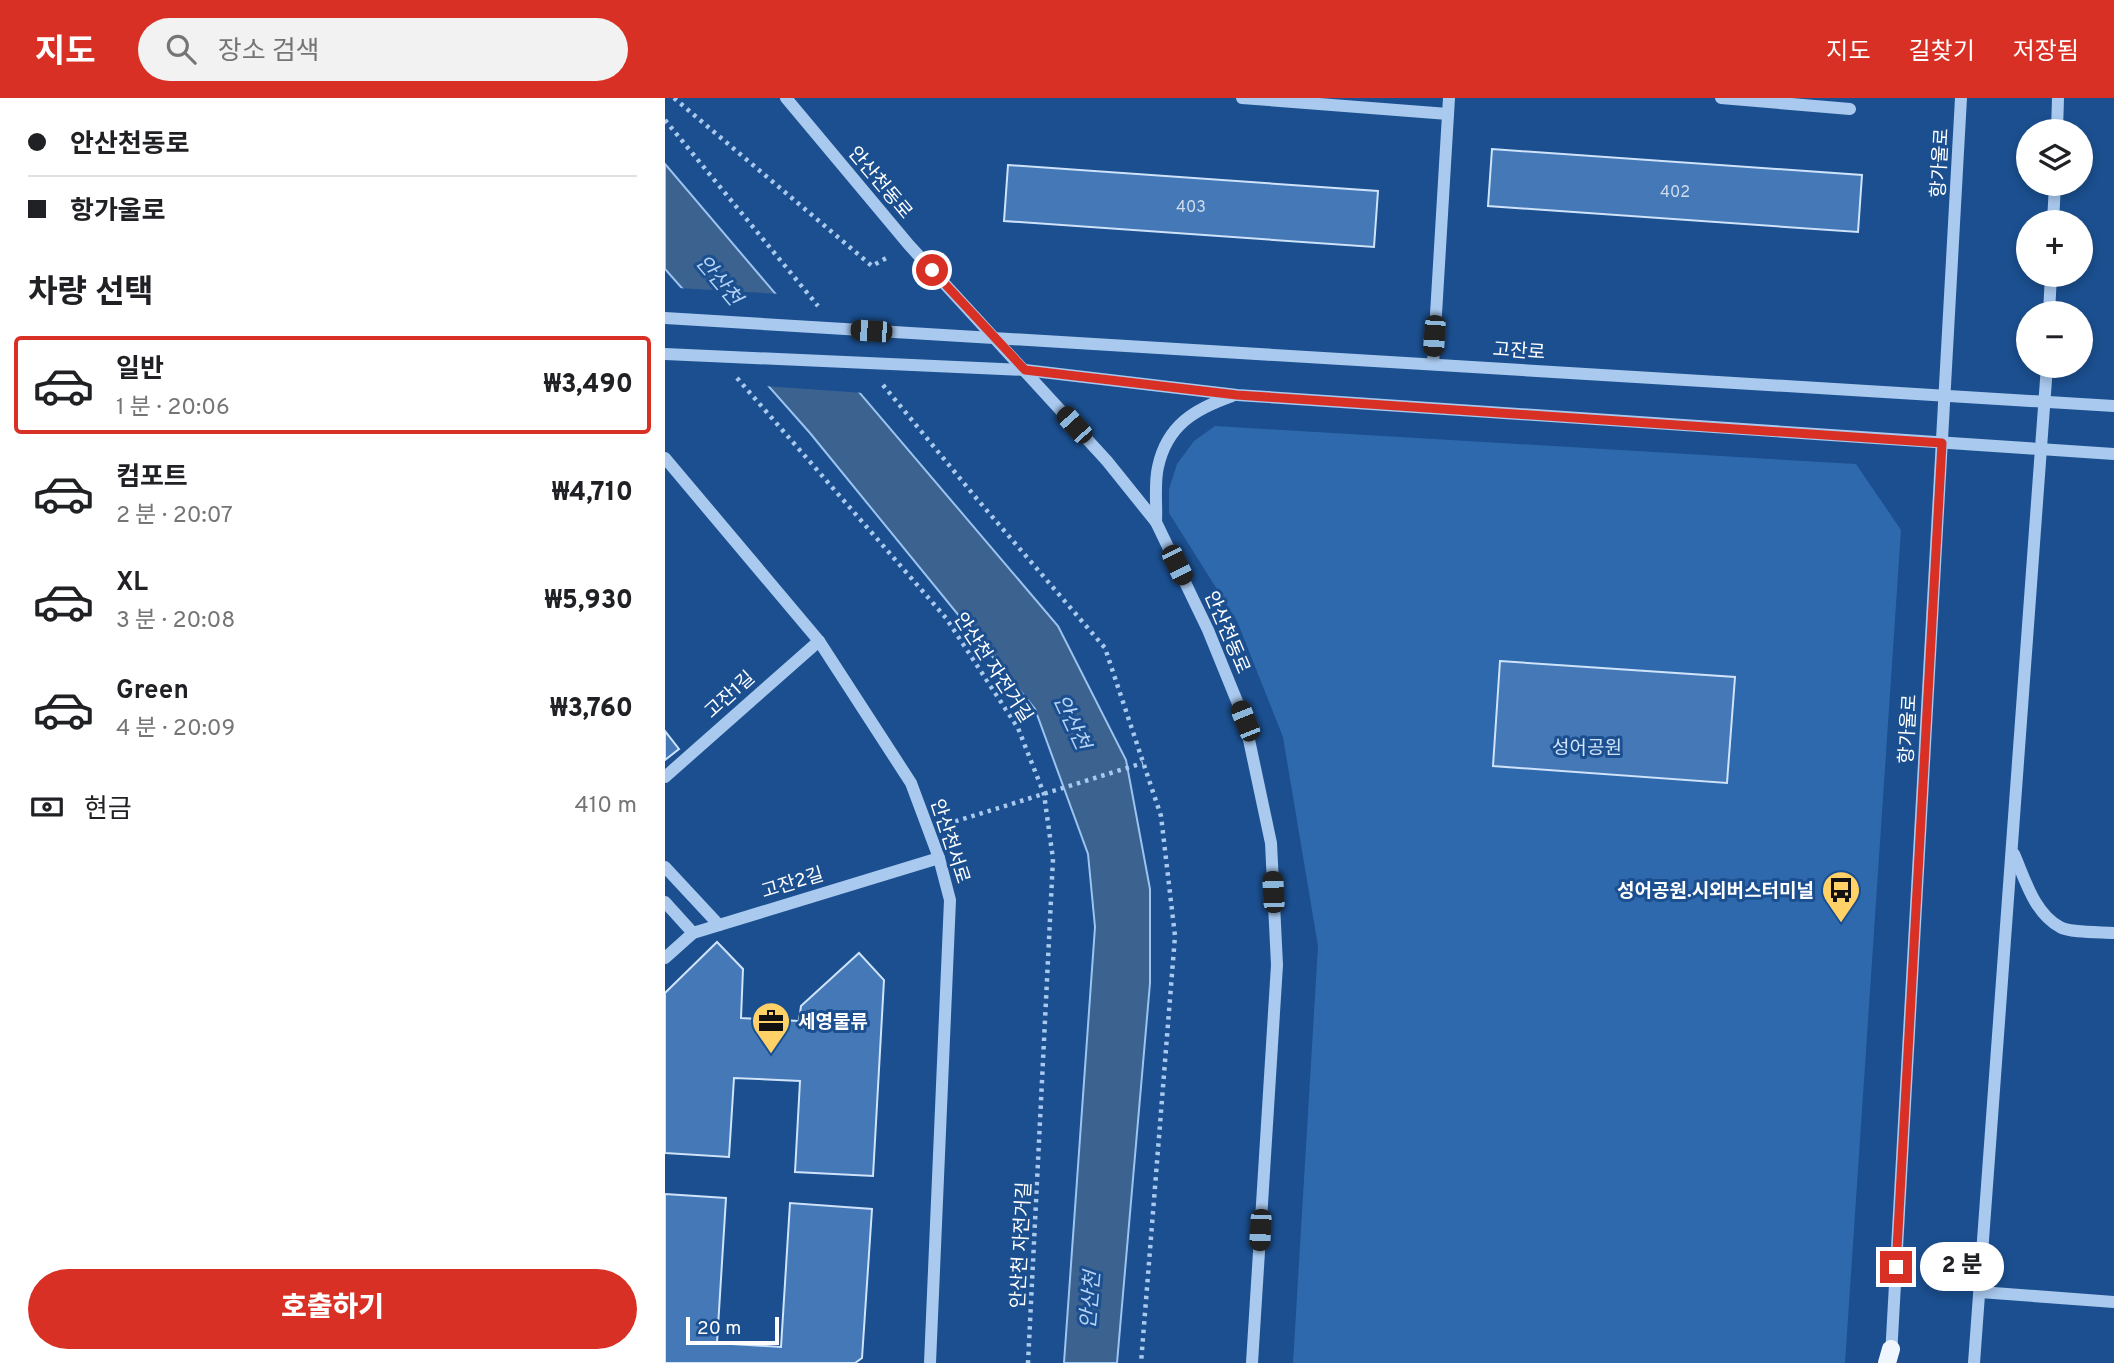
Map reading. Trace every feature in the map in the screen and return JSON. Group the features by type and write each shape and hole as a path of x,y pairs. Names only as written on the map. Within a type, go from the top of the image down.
{"street":[{"name":"안산천동로","path":"786,98 909,245 1107,461 1156,522 1209,630 1245,721 1271,843 1277,965 1252,1363"},
{"path":"1242,98 1448,114"},
{"path":"1433,364 1449,98"},
{"path":"1721,98 1850,109"},
{"name":"항가울로","path":"1889,1358 1961,98"},
{"path":"2057,119 2058,98"},
{"name":"고잔로","path":"665,318 2114,406"},
{"path":"665,354 1025,370 1237,395 2114,454"},
{"path":"1974,1363 2047,378"},
{"path":"1156,522 1157,468 1179,423 1206,405 1237,395"},
{"name":"안산천서로","path":"665,458 819,640 911,783 939,858 950,900 930,1363"},
{"name":"고잔1길","path":"665,777 819,640"},
{"path":"2012,850 2042,912 2061,928 2114,933"},
{"name":"고잔2길","path":"665,958 693,933 939,858"},
{"path":"665,867 719,925"},
{"path":"665,902 693,933"},
{"path":"1980,1292 2114,1301"}],"path":[{"path":"674,98 872,266 909,245"},
{"path":"665,120 821,310"},
{"name":"안산천 자전거길","path":"729,368 946,618 1018,729 1044,794 1053,859 1028,1363"},
{"path":"881,383 1105,648 1161,816 1175,936 1141,1363"},
{"path":"928,830 1143,763"}],"green space":[{"name":"성어공원","path":"1215,426 1856,464 1901,530 1845,1363 1293,1363 1318,946 1283,737 1237,621 1169,513 1169,489 1177,464 1194,441"}],"water":[{"name":"안산천","path":"665,164 1058,626 1126,760 1150,889 1150,983 1117,1363 1064,1363 1095,927 1088,854 1035,709 810,433 665,269"}],"pier":[{"path":"677,288 780,294 864,393 764,386"}],"building":[{"path":"1492,149 1862,175 1858,232 1488,206"},
{"path":"1008,165 1378,191 1374,247 1004,221"},
{"path":"1500,661 1735,677 1727,783 1493,766"},
{"path":"665,731 679,749 665,760"},
{"path":"717,942 743,969 741,1018 799,1021 801,1006 859,953 884,980 873,1176 795,1172 800,1081 734,1078 729,1157 665,1153 665,993"},
{"path":"665,1194 726,1198 717,1343 781,1347 790,1203 872,1209 862,1358 855,1363 665,1363"}],"place":[{"name":"성어공원.시외버스터미널","path":"1841,924"},
{"name":"세영물류","path":"771,1055"}],"route":[{"path":"932,270 1025,370 1237,395 1942,443 1896,1267"}]}
